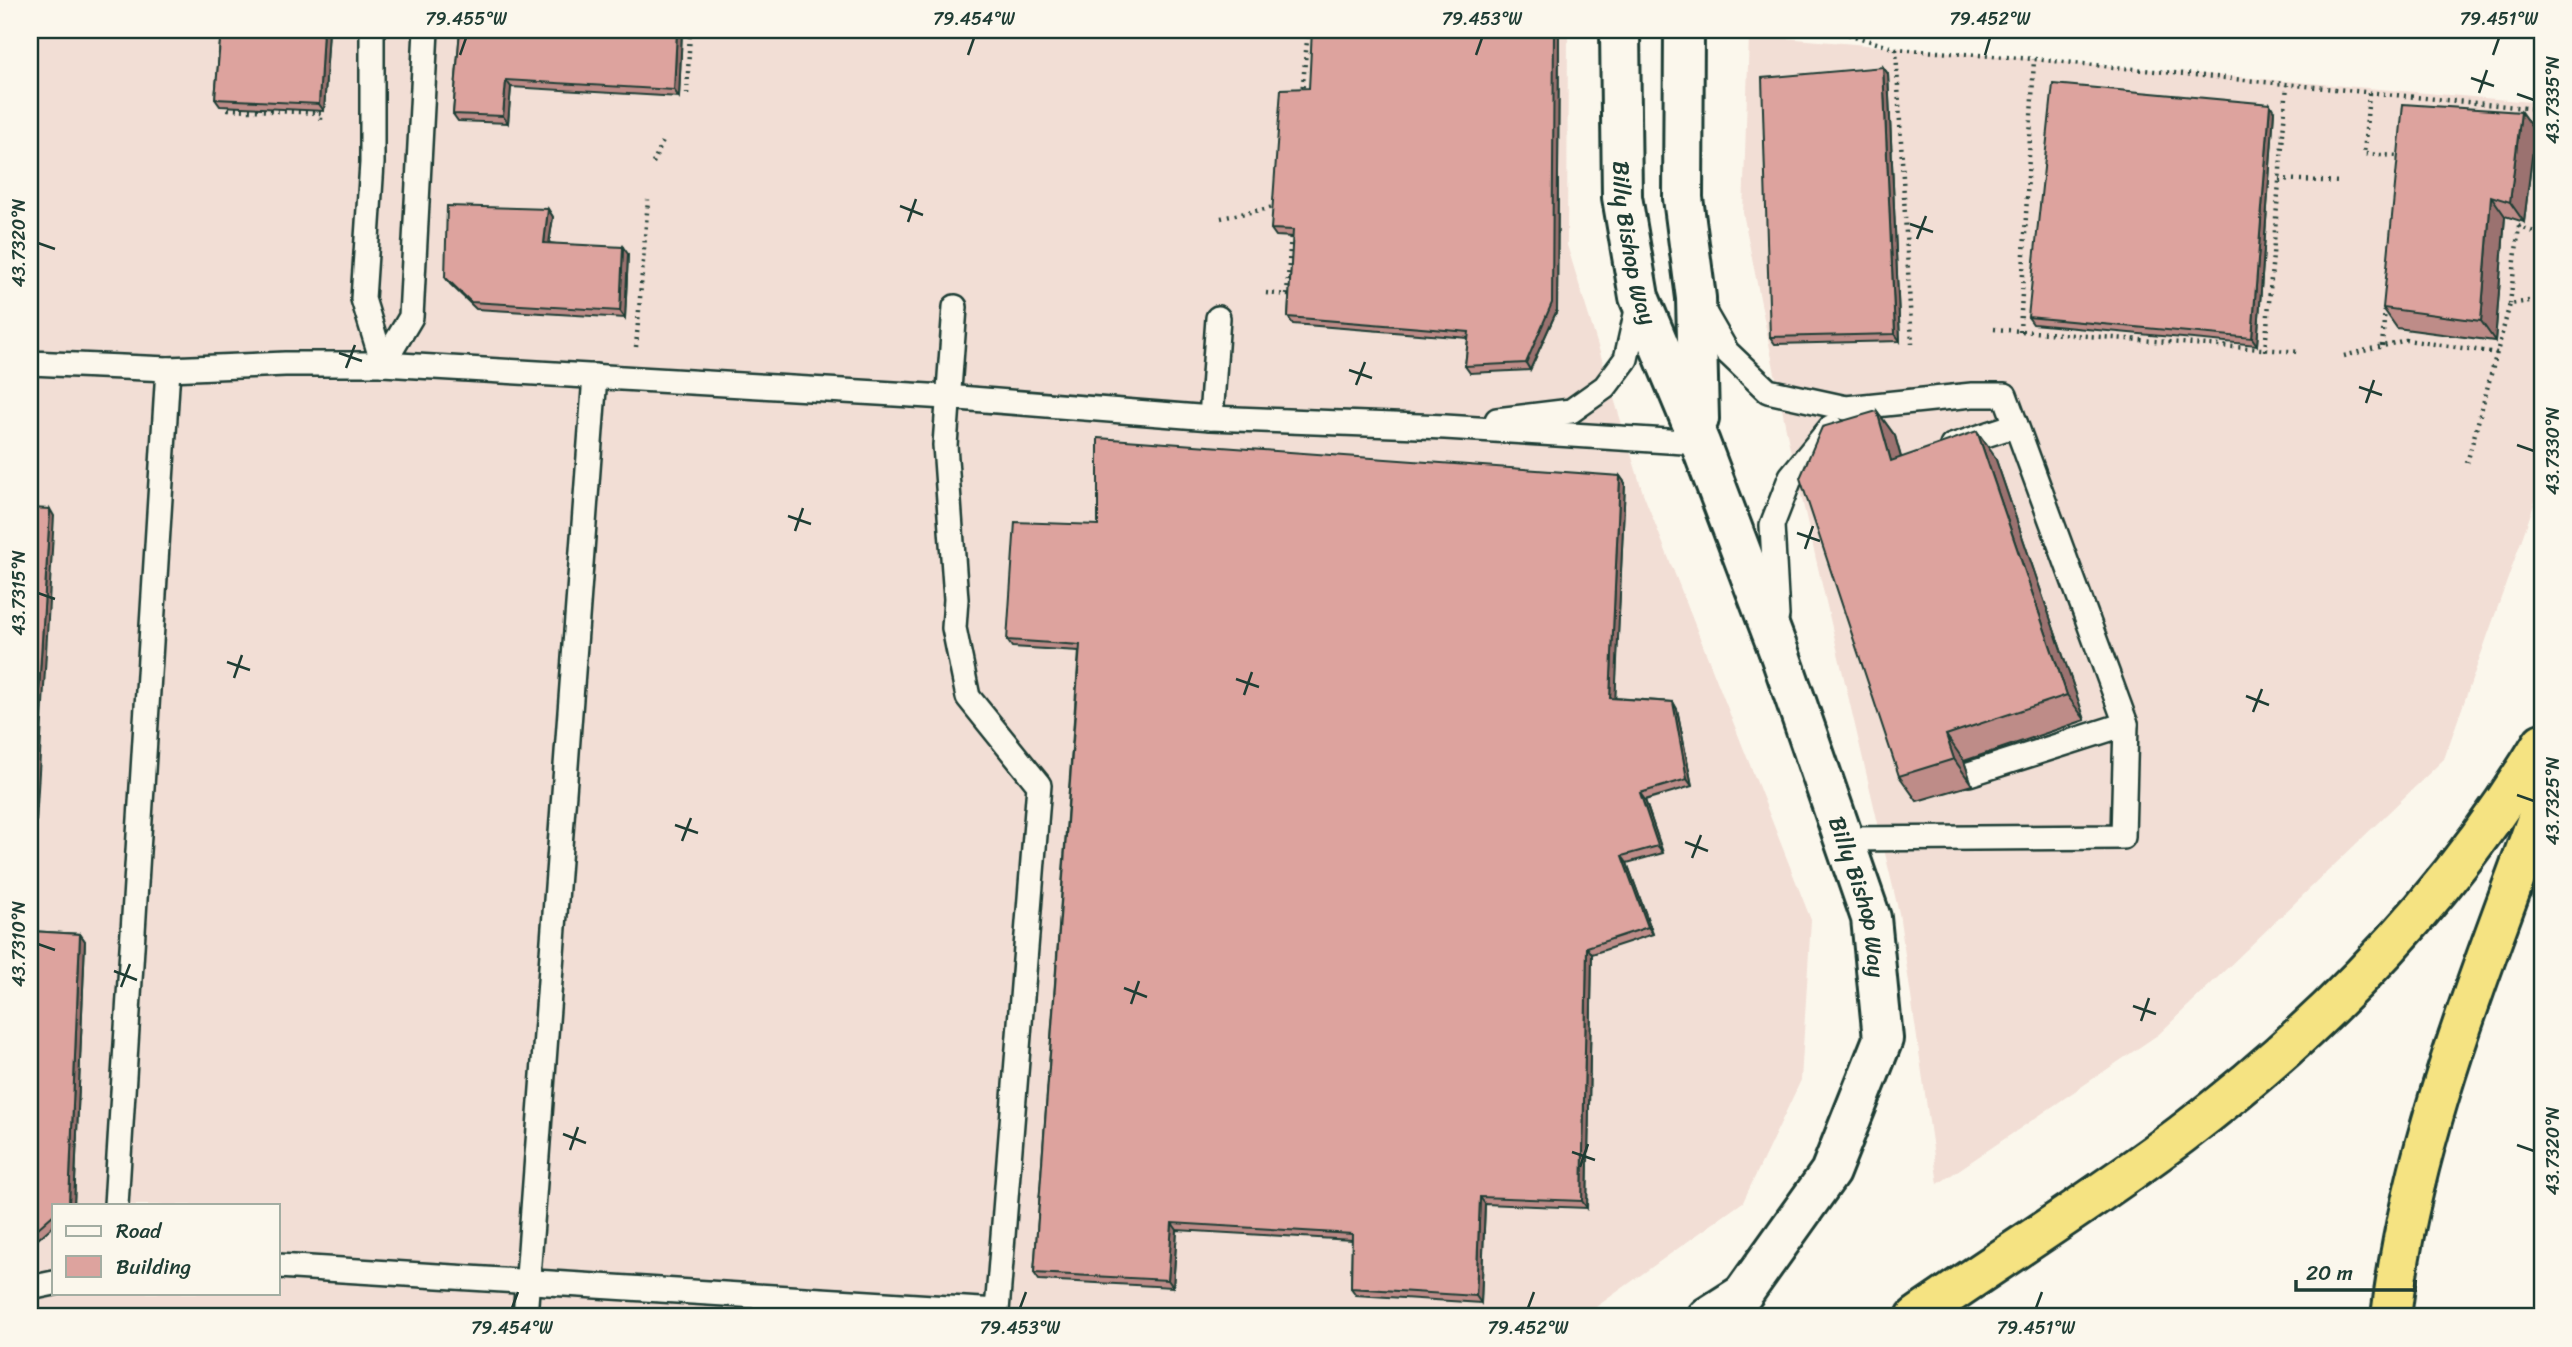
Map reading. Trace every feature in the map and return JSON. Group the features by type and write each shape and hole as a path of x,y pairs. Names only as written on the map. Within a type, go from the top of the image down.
{"highway":[{"path":"1916,1317 2181,1135 2313,1023 2432,899 2542,743"},
{"path":"2391,1317 2402,1250 2437,1109 2473,994 2542,805"}],"street":[{"name":"Billy Bishop Way","path":"1620,30 1622,197 1639,298 1700,443 1779,652 1871,918 1883,1039 1830,1172 1743,1294 1707,1317"},
{"name":"Billy Bishop Way","path":"1684,30 1683,198 1696,298 1700,443"}],"lane":[{"path":"372,30 372,163 363,299 383,364"},
{"path":"383,364 411,317 426,30"},
{"path":"1445,427 1571,411 1605,387 1626,359 1639,298"},
{"path":"1696,298 1727,352 1768,391 1846,408 1972,395 2005,395 2126,724 2123,836 1843,839"},
{"path":"280,1266 997,1311 1039,785 968,697 954,628 956,599 945,455 946,397 955,307"},
{"path":"1211,418 1218,318"},
{"path":"30,363 168,369 285,363 383,364 946,397 1211,418 1445,427 1700,443"},
{"path":"116,1204 168,369"},
{"path":"525,1317 594,376"},
{"path":"1779,652 1772,525 1791,476 1846,408"},
{"path":"1927,454 2016,425"},
{"path":"1969,774 2126,724"},
{"path":"30,1288 52,1283"}],"path":[{"path":"687,94 690,30"},
{"path":"1302,95 1308,30"},
{"path":"1835,30 1896,49 2034,59 2536,109 2532,135"},
{"path":"1896,49 1912,344"},
{"path":"2020,332 2034,59"},
{"path":"2265,351 2287,85"},
{"path":"2369,93 2364,154 2399,156 2398,169"},
{"path":"216,97 228,109 321,113 321,124"},
{"path":"653,163 664,139"},
{"path":"2279,179 2342,183"},
{"path":"636,347 648,200"},
{"path":"1222,218 1281,205"},
{"path":"2467,463 2511,304 2520,213"},
{"path":"1266,293 1287,295 1291,226"},
{"path":"2518,226 2542,234"},
{"path":"2511,304 2542,299"},
{"path":"2382,346 2386,305"},
{"path":"1994,329 2301,352"},
{"path":"2344,356 2406,340 2497,353"}],"shaded area":[{"path":"30,30 1568,30 1567,245 1643,493 1811,920 1801,1080 1743,1202 1582,1317 30,1317"},
{"path":"1749,35 2542,103 2542,482 2444,759 2159,1034 1938,1184 1899,913 1789,444 1743,213"}],"building":[{"path":"221,30 323,30 319,104 215,99"},
{"path":"460,30 677,30 674,90 506,80 503,116 453,114"},
{"path":"1312,30 1554,30 1552,303 1526,363 1465,366 1469,332 1288,317 1293,230 1271,229 1281,89 1309,88"},
{"path":"1883,67 1895,334 1770,337 1762,78"},
{"path":"2053,84 2270,104 2252,338 2028,317"},
{"path":"2403,104 2521,112 2510,202 2491,196 2481,321 2383,308"},
{"path":"447,206 548,209 544,243 623,247 620,311 471,302 445,277"},
{"path":"1877,411 1891,461 1977,431 2067,695 1946,735 1954,759 1899,776 1800,478 1822,427"},
{"path":"1098,438 1620,476 1610,698 1673,702 1687,779 1640,793 1658,846 1622,856 1648,927 1587,947 1582,1201 1480,1197 1476,1296 1351,1288 1352,1234 1172,1223 1168,1280 1034,1273 1080,645 1007,640 1015,522 1098,525"},
{"path":"30,508 50,509 30,837"},
{"path":"30,931 80,934 69,1202 52,1204 52,1216 30,1235"}]}
